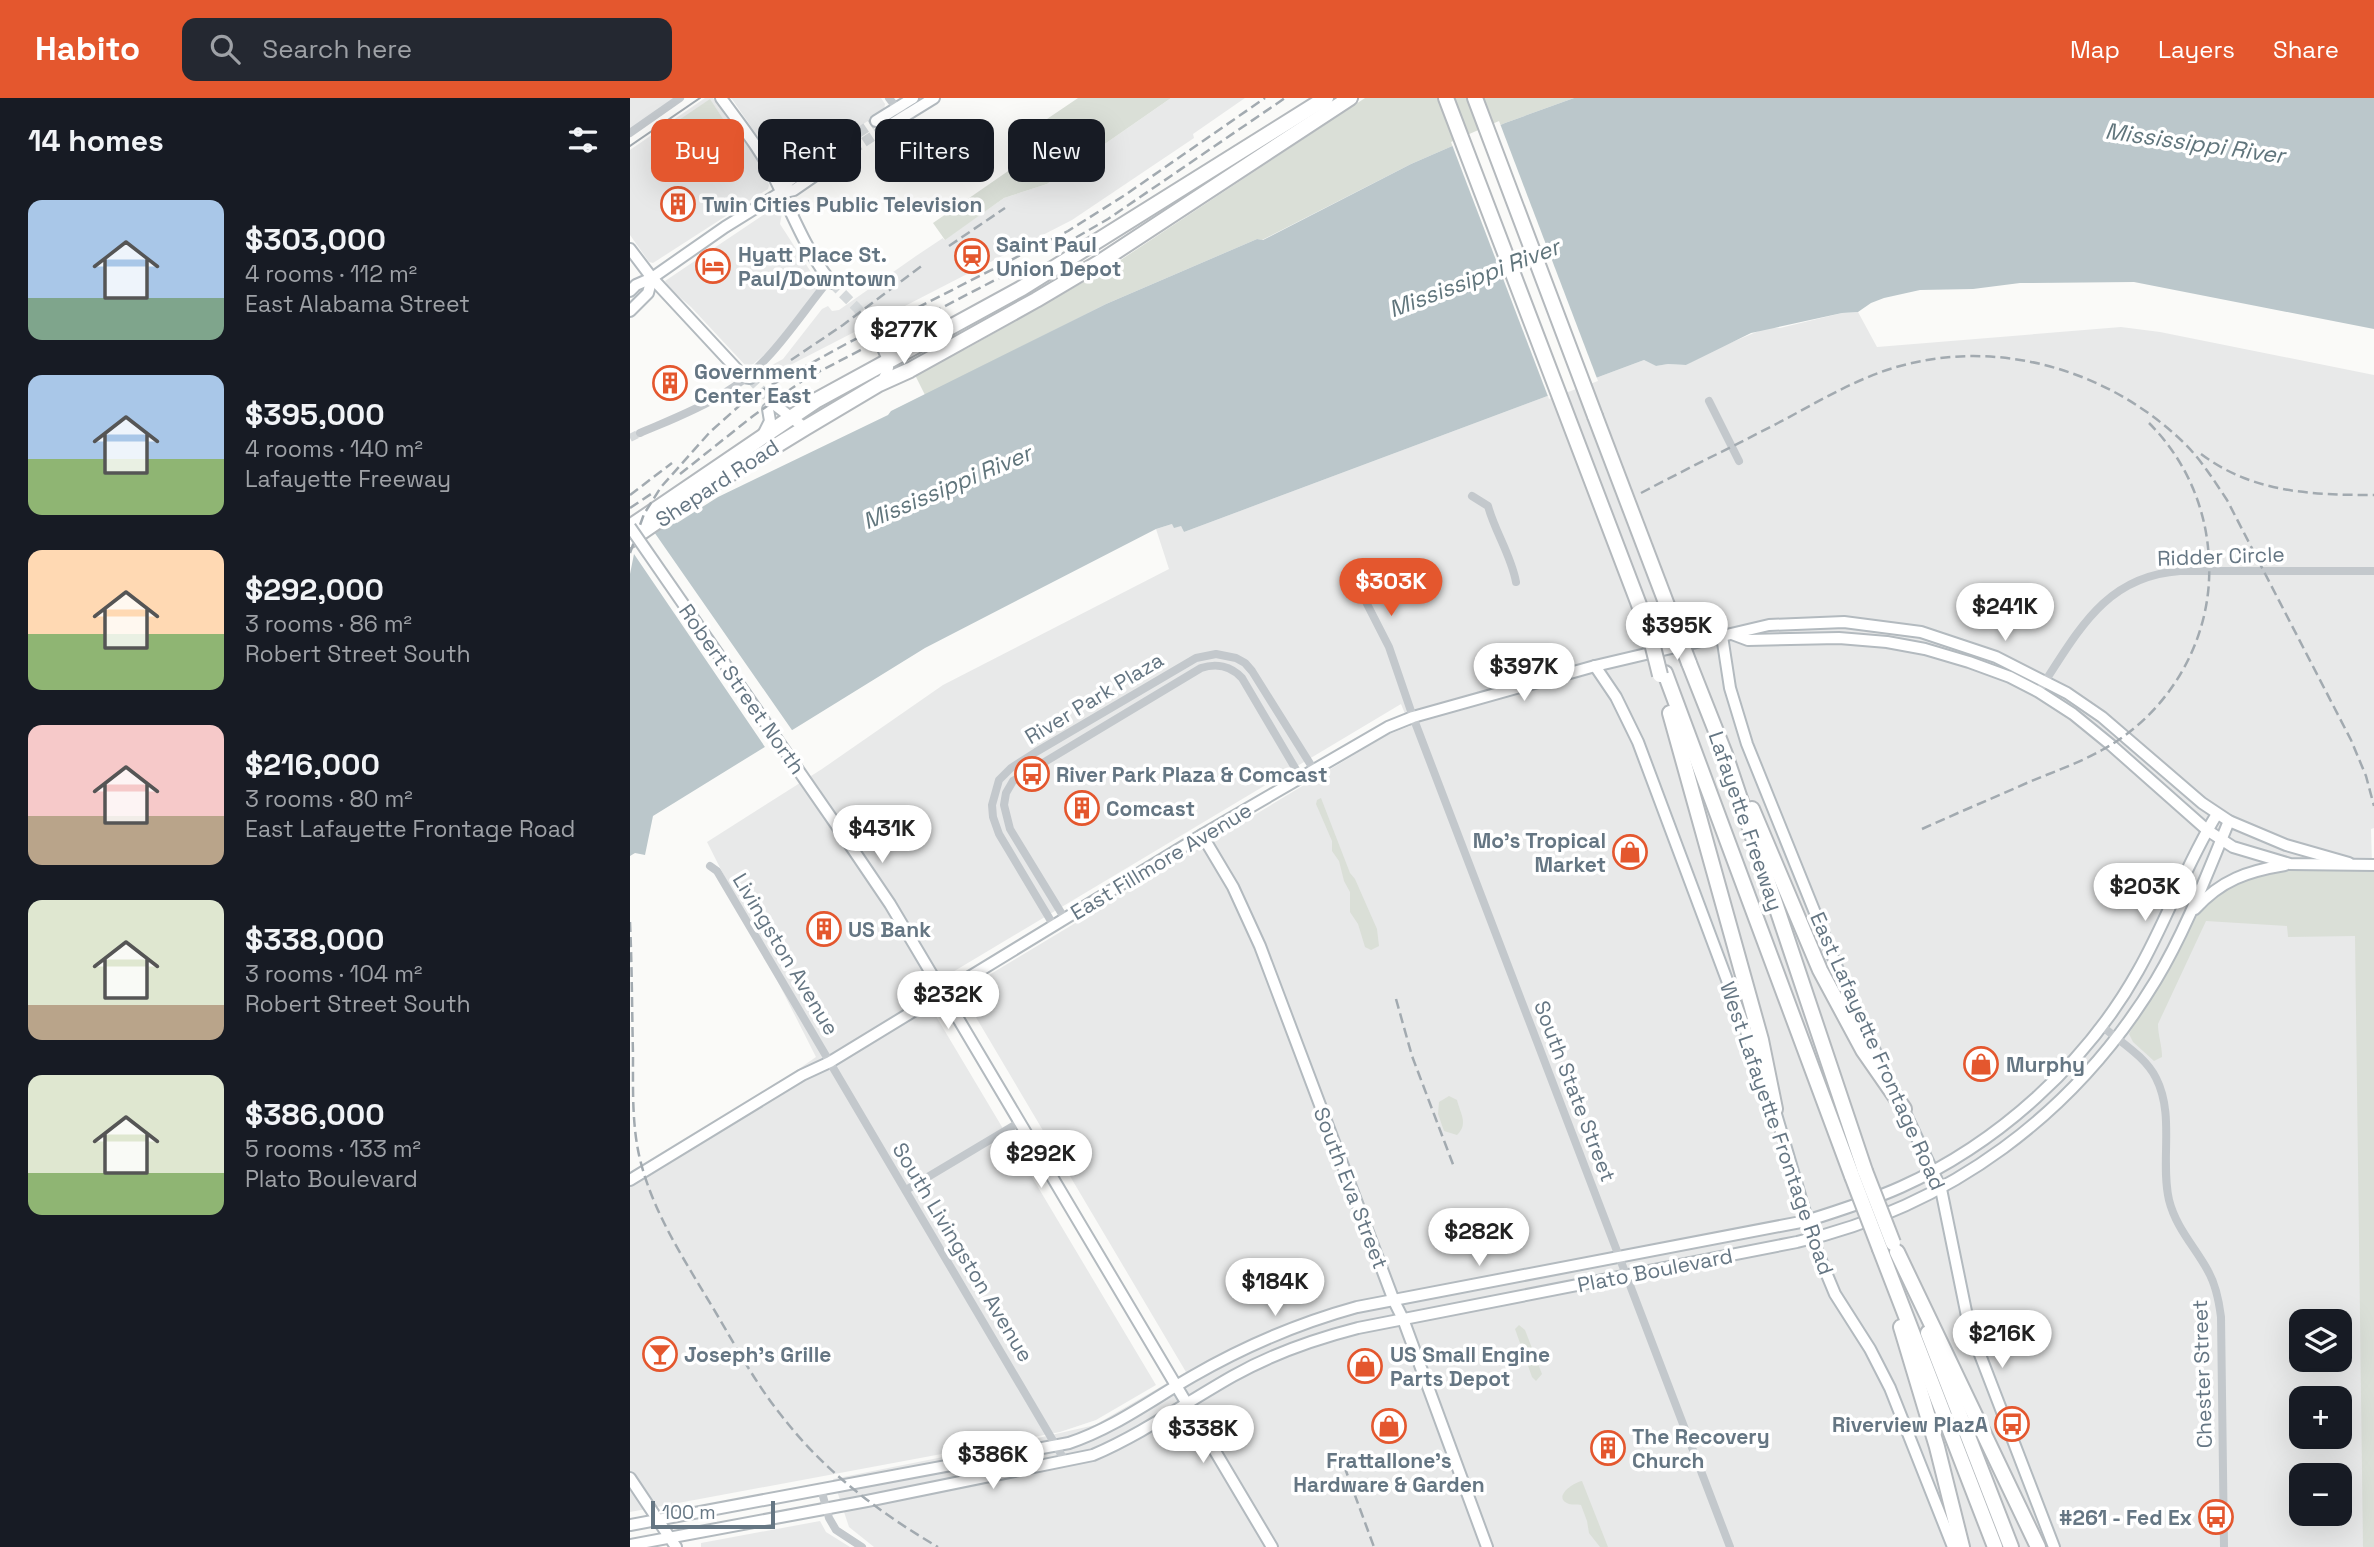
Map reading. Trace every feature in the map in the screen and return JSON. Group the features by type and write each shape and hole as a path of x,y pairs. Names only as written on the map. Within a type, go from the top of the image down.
{"highway":[{"name":"Shepard Road","path":"630,527 790,416 849,381 1022,288 1326,98"},
{"name":"Shepard Road","path":"630,540 694,496 879,384 910,370 1100,262 1350,98"},
{"path":"1446,98 1649,631 1761,1040 1775,1109"},
{"name":"Lafayette Freeway","path":"1475,98 1725,754 1858,1174"},
{"name":"Lafayette Freeway","path":"1662,674 1888,1251 2011,1547"},
{"path":"1725,754 1748,799 1820,970 1863,1050 1904,1109"},
{"path":"1888,1251 1898,1318 1937,1447 1962,1547"},
{"path":"1888,1251 1940,1338 2038,1547"},
{"name":"Lafayette Freeway","path":"1888,1251 1995,1547"}],"main road":[{"path":"721,98 762,158 785,206 831,281"},
{"path":"913,98 896,109 879,126 911,114 934,98"},
{"path":"630,291 704,240 780,193 788,182"},
{"path":"630,248 652,278 747,380"},
{"path":"630,311 649,293 652,278"},
{"path":"879,384 887,375 888,360 880,343"},
{"path":"759,439 768,426 771,407 790,416 805,428"},
{"name":"Robert Street North","path":"630,527 880,889 1272,1547"},
{"name":"East Fillmore Avenue","path":"630,1180 802,1075 830,1062 1202,835 1388,727 1413,717 1595,666 1745,629 1806,622 1881,626 1921,632 1963,644 2046,681 2102,717 2217,814 2229,821 2287,845 2349,863"},
{"name":"East Fillmore Avenue","path":"1727,635 1748,640 1839,638 1887,642 1969,662 2010,677 2039,692 2111,745 2221,841 2252,854 2290,864"},
{"name":"East Lafayette Frontage Road","path":"1727,635 1730,688 1746,744 1853,1007 1941,1189 1969,1326 2053,1547"},
{"name":"West Lafayette Frontage Road","path":"1595,666 1616,697 1638,742 1775,1109 1805,1221 1835,1294 1870,1349 1890,1388 1953,1547"},
{"name":"Plato Boulevard","path":"630,1525 1056,1446 1084,1438 1116,1423 1253,1344 1300,1325 1357,1307 1805,1221 1868,1201 1933,1171 1985,1138 2033,1100 2102,1026 2137,972 2217,814"},
{"name":"Plato Boulevard","path":"630,1545 673,1542 826,1508 1093,1455 1247,1369 1313,1340 1358,1328 1812,1238 1891,1213 1941,1189 2000,1152 2041,1119 2081,1081 2116,1039 2157,978 2187,919 2229,821"},
{"name":"South Eva Street","path":"1202,835 1233,887 1260,946 1403,1319 1484,1546"},
{"path":"2187,919 2206,897 2231,878 2251,871 2290,864 2374,865"},
{"path":"630,1468 632,1480 673,1542"}],"street":[{"path":"630,133 680,98"},
{"path":"889,98 896,109 911,114"},
{"path":"640,433 747,380 831,281"},
{"path":"1709,401 1739,461"},
{"path":"1472,496 1488,506 1493,525 1513,564 1516,582"},
{"name":"Ridder Circle","path":"2039,692 2098,608 2120,588 2136,580 2154,574 2179,571 2374,570"},
{"name":"South State Street","path":"1366,602 1389,647 1413,717 1730,1547"},
{"name":"River Park Plaza","path":"1054,926 999,834 992,804 995,790 1004,773 1051,744 1196,658 1216,654 1236,658 1252,671 1314,770"},
{"name":"River Park Plaza","path":"1065,919 1010,829 1005,815 1006,793 1013,781 1042,762 1201,668 1215,665 1231,669 1242,678 1301,778"},
{"name":"Livingston Avenue","path":"710,866 717,871 830,1062"},
{"name":"Chester Street","path":"2102,1026 2144,1062 2160,1087 2165,1107 2166,1178 2170,1203 2178,1224 2212,1278 2219,1302 2224,1547"},
{"name":"South Livingston Avenue","path":"830,1062 1065,1461"},
{"path":"906,1190 1020,1122"},
{"path":"821,1489 835,1530 862,1547"}],"shaded area":[{"path":"630,98 676,98 630,129"},
{"path":"705,98 713,98 728,119 675,119"},
{"path":"729,98 881,98 885,104 884,110 861,126 861,119 758,119 758,137"},
{"path":"1078,98 1171,98 1105,144 1105,119 1047,119"},
{"path":"1171,98 1245,98 1193,134 1194,138 1072,220 767,377 761,371 783,359 822,309 828,306 832,311 839,310 1004,198 1050,182 1105,182 1105,144"},
{"path":"1365,98 1574,98 1505,123 1411,164 1262,240 1257,239 1106,304 925,395 915,375 1110,267"},
{"path":"710,99 723,119 680,119"},
{"path":"651,135 651,182 744,182 744,141 758,160 758,182 768,182 768,189 653,263 649,262 630,235 630,150"},
{"path":"1008,171 1008,182 1050,182 1004,198 945,240 933,223"},
{"path":"775,207 782,213 780,224 820,286 770,350 751,366 745,365 665,281"},
{"path":"1858,312 1877,347 2121,327 2160,332 2374,375 2374,828 2371,829 2374,938 2374,1547 874,1547 849,1527 833,1479 1095,1425 1186,1372 961,992 1387,735 1410,726 1401,704 921,991 1156,1385 1096,1420 1060,1432 630,1512 630,1186 816,1057 707,842 822,769 943,685 1169,569 1156,529 1172,524 1181,526 1184,532 1644,360 1656,366 1686,365 1713,350 1766,328 1780,328 1842,313"},
{"path":"1321,798 1350,873 1377,929 1379,946 1371,950 1365,947 1358,924 1350,912 1350,892 1316,804"},
{"path":"2374,870 2374,1547 2363,1547 2355,936 2288,937 2287,926 2206,921 2158,1024 2162,1057 2154,1061 2133,1042 2129,1034 2198,910 2229,883 2276,871"},
{"path":"1449,1096 1457,1100 1463,1118 1461,1131 1457,1135 1444,1131 1438,1114 1439,1102"},
{"path":"1519,1325 1525,1330 1542,1374 1536,1381 1532,1377 1515,1329"},
{"path":"1582,1481 1608,1547 1600,1547 1589,1533 1581,1505 1569,1504 1562,1498 1565,1491"},
{"path":"820,1521 826,1532 850,1547 701,1547 701,1543"}],"water":[{"name":"Mississippi River","path":"1574,98 2374,98 2374,329 2134,282 2020,283 1973,289 1920,290 1884,298 1858,312 1842,313 1751,333 1686,365 1656,366 1644,360 1184,532 1181,526 1174,528 1172,524 1156,529 925,648 653,816 645,855 635,853 630,856 630,554 652,542 648,536 674,520 677,523 718,497 888,415 891,411 1106,304 1257,239 1263,240 1411,164 1505,123"}],"pier":[{"path":"1499,121 1598,381 1549,399 1451,142"},
{"path":"652,529 794,733 767,750 634,554 630,574 630,550 647,540 645,537"}],"tunnel":[{"path":"861,131 875,122"},
{"path":"861,144 875,135"},
{"path":"832,283 858,309 880,343"},
{"path":"750,378 775,405"},
{"path":"630,438 640,433"}],"tram line":[{"path":"630,146 700,98"}],"railway":[{"path":"630,553 644,514 661,487 710,432 748,398 846,344 1068,231 1265,98"},
{"path":"1063,245 1108,219 1285,98"},
{"path":"949,246 1005,208"},
{"path":"791,360 923,265"},
{"path":"680,474 805,379 1020,267"},
{"path":"1641,493 1841,389 1908,364 1982,356 2054,368 2089,380 2122,396 2154,417 2189,448 2217,484 2351,740 2366,776 2374,806"},
{"path":"1922,829 2102,750 2148,716 2183,670 2204,618 2208,590 2207,542 2199,504 2184,469 2149,423"},
{"path":"2201,454 2241,477 2262,484 2306,492 2374,495"},
{"path":"630,495 672,463"},
{"path":"630,508 654,492"},
{"path":"630,922 635,1131 644,1175 667,1230 751,1372 797,1435 833,1472 873,1504 938,1547"},
{"path":"1396,999 1412,1056 1454,1167"},
{"path":"1339,1452 1374,1547"}],"place":[{"name":"Twin Cities Public Television","path":"678,204"},
{"name":"Saint Paul Union Depot","path":"972,256"},
{"name":"Hyatt Place St. Paul/Downtown","path":"713,266"},
{"name":"Government Center East","path":"670,383"},
{"name":"River Park Plaza & Comcast","path":"1032,774"},
{"name":"Comcast","path":"1082,808"},
{"name":"Mo's Tropical Market","path":"1630,852"},
{"name":"US Bank","path":"824,929"},
{"name":"Murphy","path":"1981,1064"},
{"name":"Joseph's Grille","path":"660,1354"},
{"name":"US Small Engine Parts Depot","path":"1365,1366"},
{"name":"Riverview PlazA","path":"2012,1424"},
{"name":"Frattallone’s Hardware & Garden","path":"1389,1426"},
{"name":"The Recovery Church","path":"1608,1448"},
{"name":"#261 - Fed Ex","path":"2216,1517"}]}
